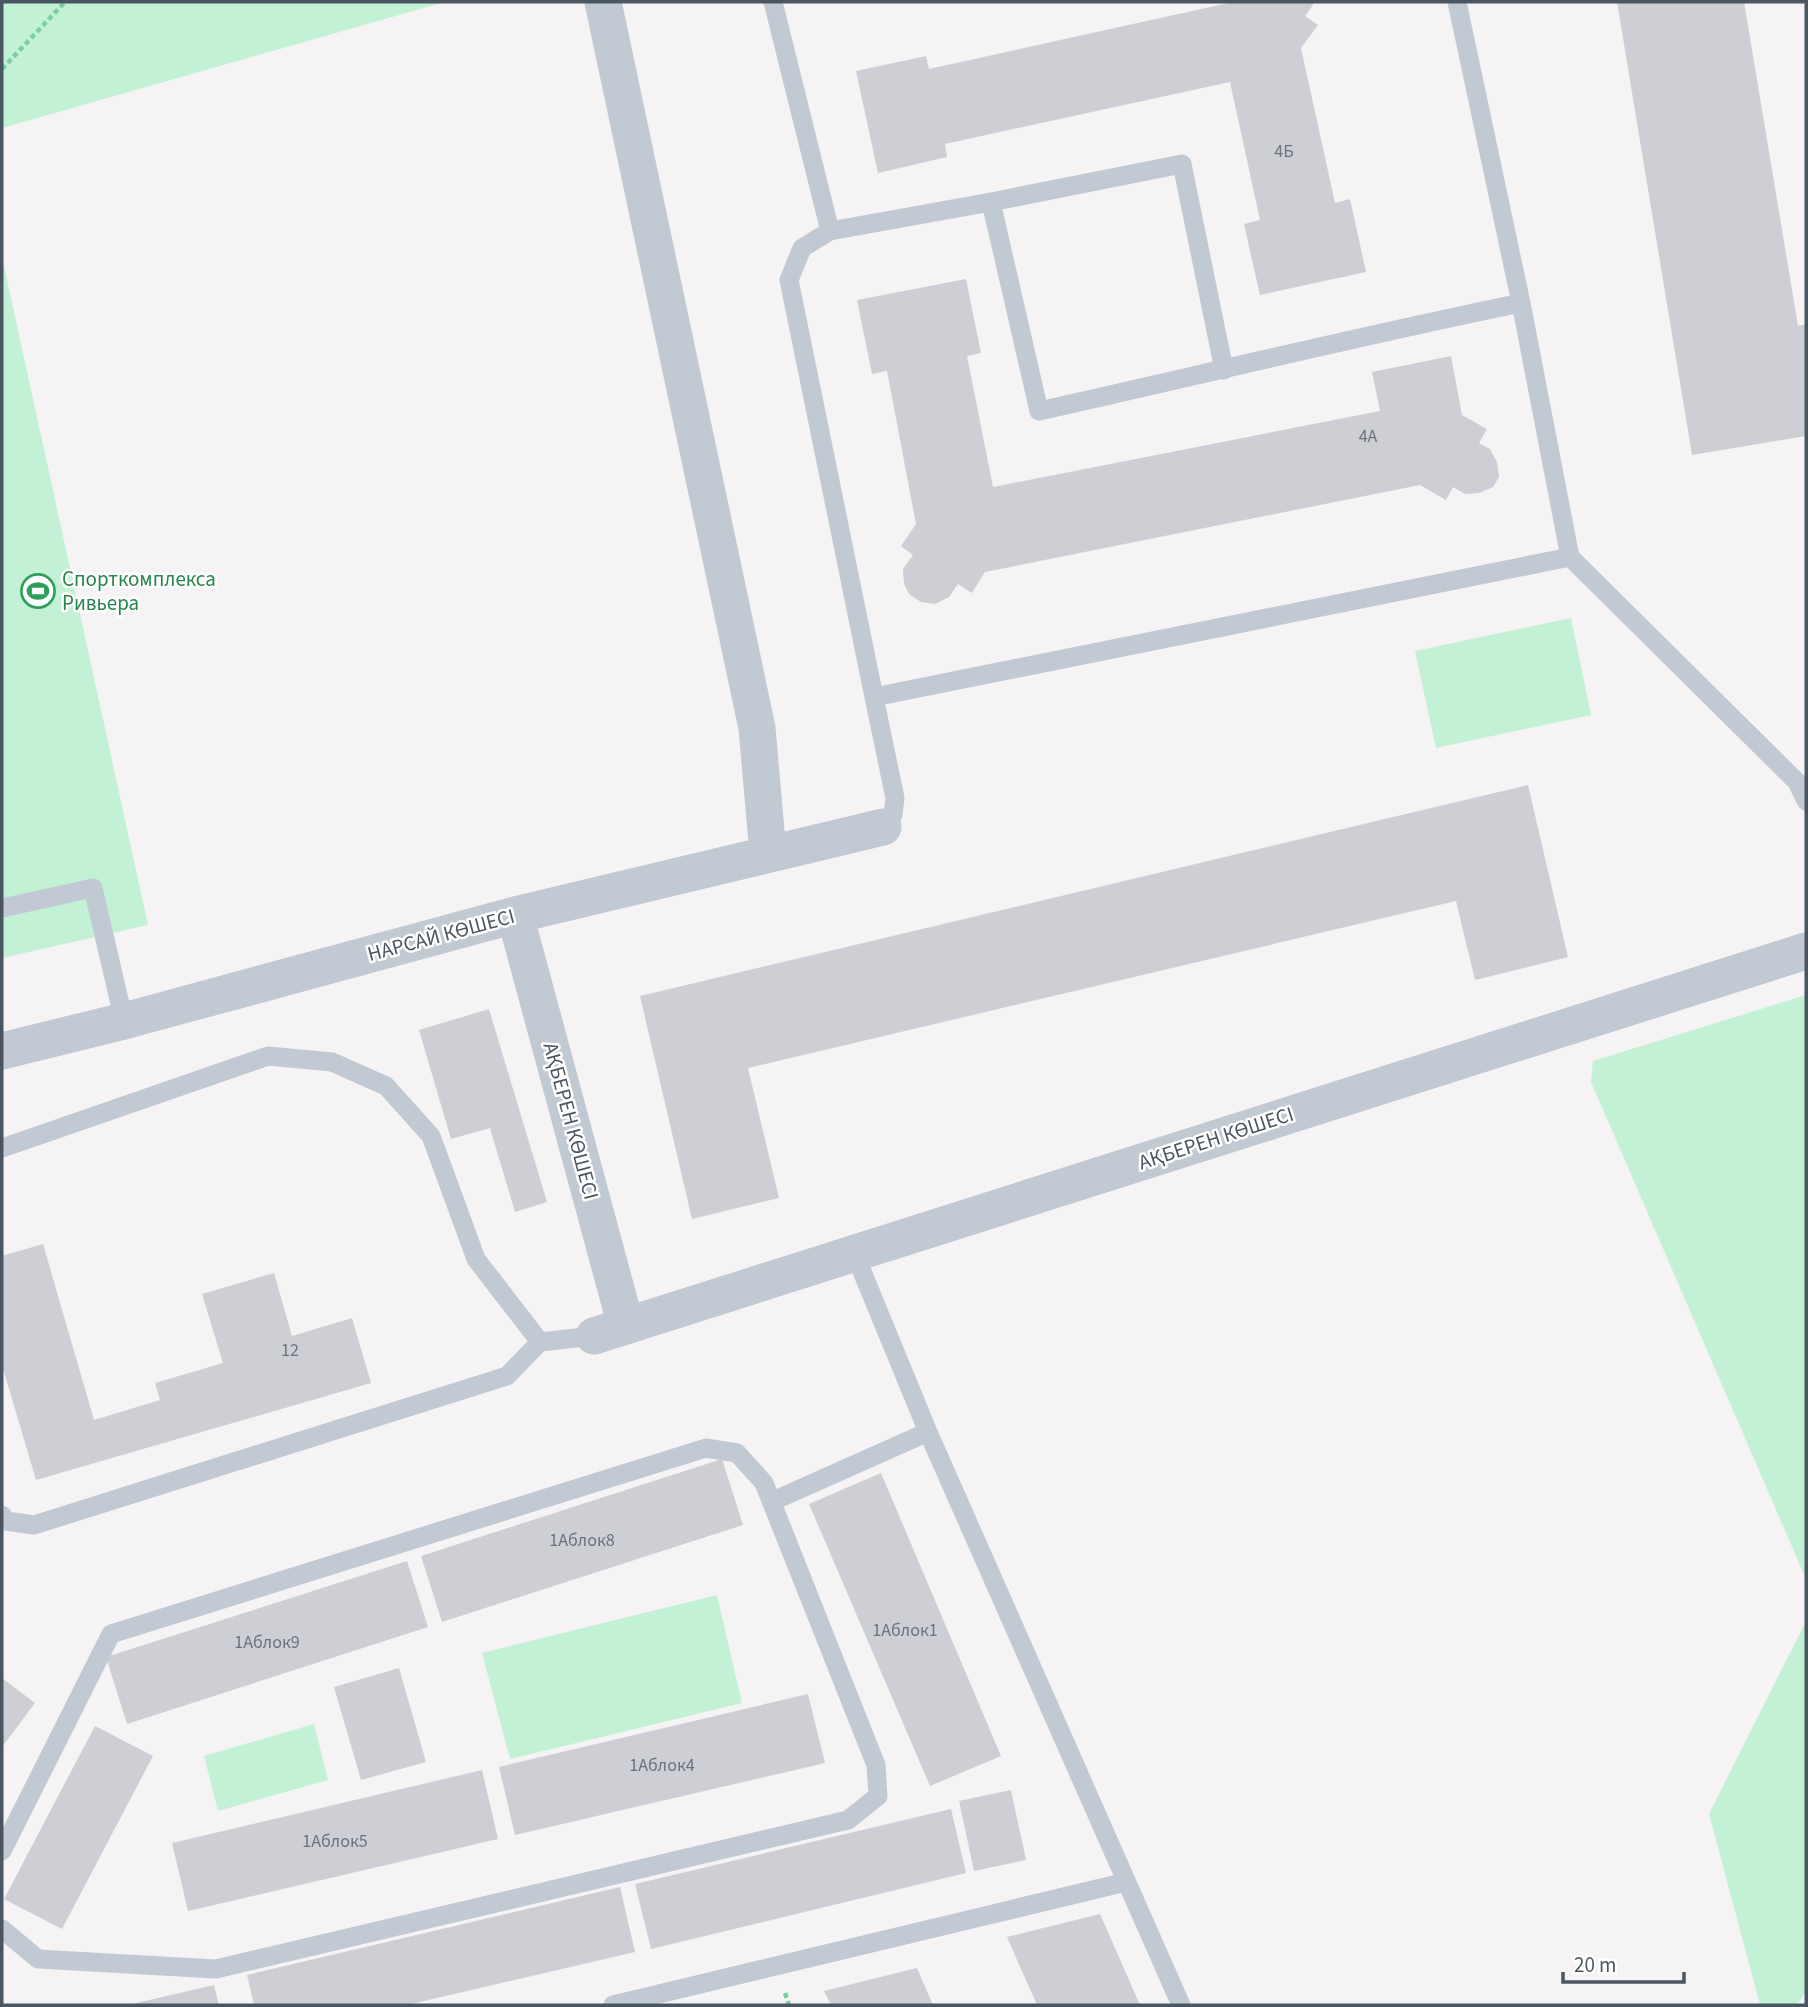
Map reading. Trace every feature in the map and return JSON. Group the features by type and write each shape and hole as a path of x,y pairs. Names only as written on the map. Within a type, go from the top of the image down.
{"street":[{"path":"603,2 757,728 768,854"},
{"name":"НАРСАЙ КӨШЕСІ","path":"2,1051 124,1021 515,915 883,827"},
{"name":"АҚБЕРЕН КӨШЕСІ","path":"515,915 610,1331 1806,951"}],"lane":[{"path":"773,2 830,231"},
{"path":"1457,2 1521,303 1570,557 1797,782 1806,801"},
{"path":"883,827 893,815 895,798 789,280 802,248 830,231 1182,164 1224,370"},
{"path":"990,202 1039,411 1521,303"},
{"path":"874,697 1570,557"},
{"path":"2,908 93,888 124,1021"},
{"path":"2,1148 268,1056 332,1062 386,1086 431,1136 476,1259 540,1342"},
{"path":"854,1252 928,1432 1181,2005"},
{"path":"2,1515 6,1521 34,1525 507,1376 540,1342 610,1331"},
{"path":"772,1501 928,1432"},
{"path":"2,1851 111,1634 706,1448 737,1453 764,1483 876,1765 878,1796 848,1819 216,1969 38,1959 2,1929"},
{"path":"613,2005 1126,1882"}],"path":[{"path":"2,69 65,2"}],"green space":[{"path":"2,2 445,2 2,128"},
{"name":"Спорткомплекса Ривьера","path":"2,257 148,925 2,958"},
{"path":"1571,618 1591,715 1436,748 1415,651"},
{"path":"1806,995 1806,1579 1591,1082 1593,1061"},
{"path":"717,1595 742,1703 510,1759 482,1653"},
{"path":"1806,1621 1806,1991 1797,2005 1760,2005 1709,1814"},
{"path":"314,1724 328,1780 218,1811 204,1756"}],"building":[{"path":"1233,2 1313,2 1305,16 1318,25 1301,48 1335,203 1350,199 1366,272 1260,295 1244,224 1260,220 1230,82 945,144 947,157 878,173 856,71 926,56 929,69"},
{"path":"1617,2 1744,2 1798,326 1806,324 1806,436 1692,455"},
{"path":"966,279 981,353 967,356 993,487 1380,411 1372,372 1451,356 1462,415 1487,429 1479,443 1490,449 1497,462 1499,477 1493,487 1479,493 1465,494 1453,487 1446,500 1420,485 985,572 972,593 958,584 949,597 935,604 921,602 909,594 904,584 903,569 913,555 901,546 916,524 887,371 872,374 857,300"},
{"path":"1528,785 1568,957 1475,980 1456,901 748,1068 779,1198 692,1219 640,996"},
{"path":"489,1009 547,1202 515,1212 490,1128 451,1139 419,1030"},
{"path":"43,1244 94,1420 160,1400 155,1383 223,1363 202,1294 274,1273 292,1336 352,1318 371,1383 36,1480 2,1365 2,1256"},
{"path":"722,1459 743,1525 442,1622 421,1556"},
{"path":"881,1473 1001,1756 930,1786 809,1504"},
{"path":"407,1561 428,1627 127,1724 106,1657"},
{"path":"399,1668 426,1762 361,1780 334,1687"},
{"path":"2,1678 35,1703 2,1747"},
{"path":"808,1694 825,1763 515,1835 499,1767"},
{"path":"95,1726 153,1756 62,1929 4,1899"},
{"path":"482,1770 498,1839 188,1911 172,1843"},
{"path":"1011,1790 1026,1860 974,1871 959,1801"},
{"path":"951,1809 966,1873 651,1949 635,1884"},
{"path":"620,1887 635,1952 407,2005 254,2005 247,1975"},
{"path":"1100,1914 1140,2005 1037,2005 1007,1937"},
{"path":"917,1968 933,2005 831,2005 824,1991"},
{"path":"214,1985 219,2005 132,2005 132,2004"}],"place":[{"name":"Спорткомплекса Ривьера","path":"38,591"}]}
